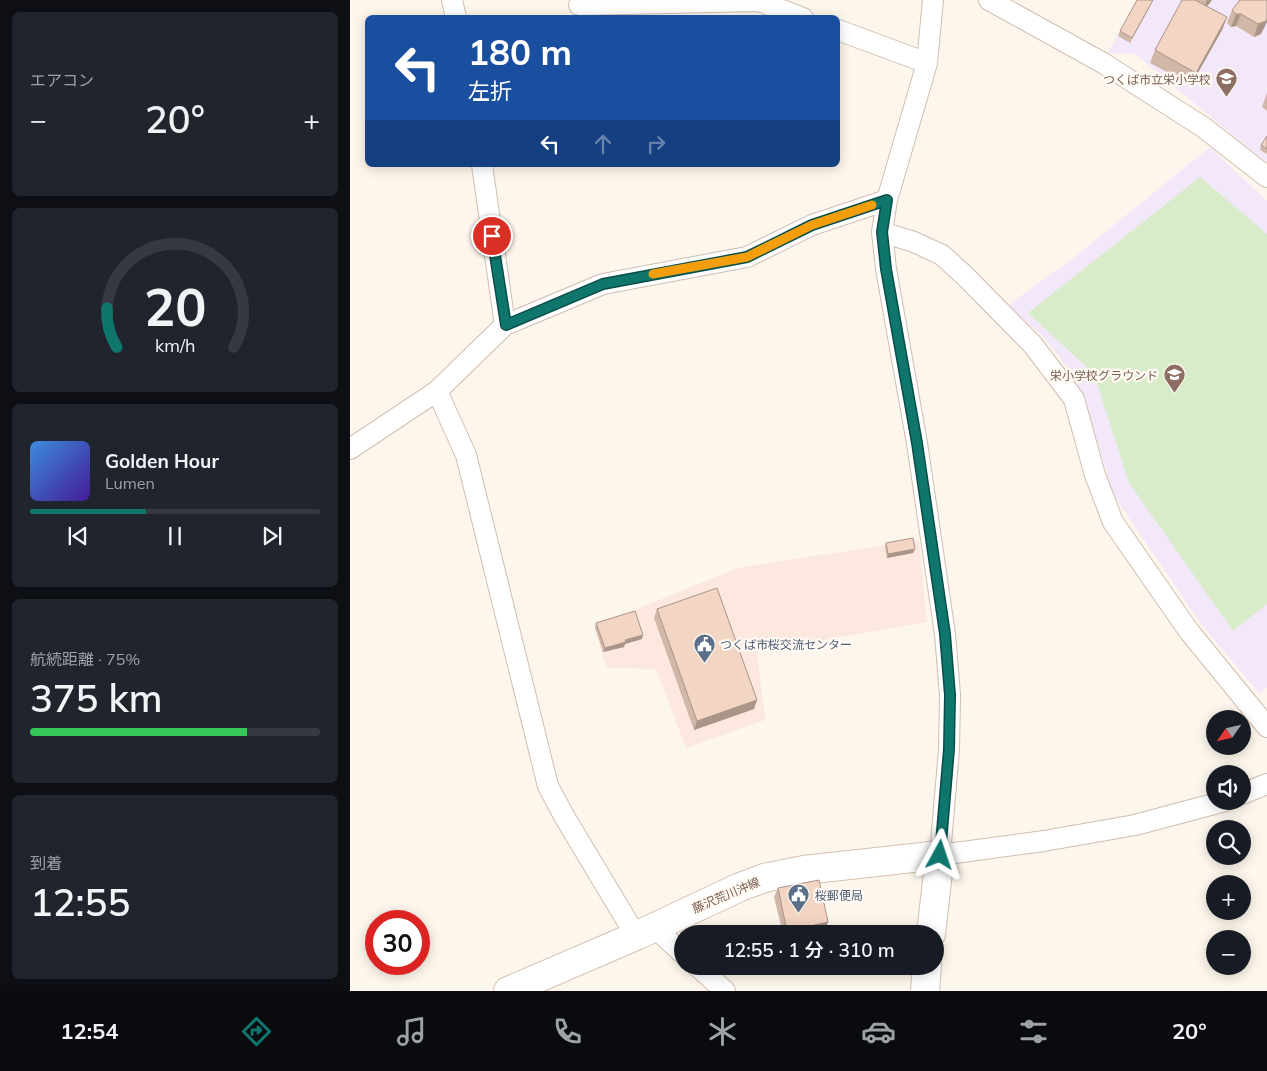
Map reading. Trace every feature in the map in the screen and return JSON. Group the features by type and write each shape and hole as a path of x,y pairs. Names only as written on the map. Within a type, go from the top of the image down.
{"main road":[{"name":"藤沢荒川沖線","path":"508,991 764,878 804,870 940,855"},
{"path":"932,925 940,855"},
{"path":"925,991 926,975"}],"street":[{"path":"452,0 455,15"},
{"path":"933,0 926,63 887,200 882,232 886,269 917,443 945,634 950,695 949,749 940,855 1044,842 1135,825 1206,806"},
{"path":"989,0 1103,63 1203,127 1267,177"},
{"path":"579,5 759,1 795,15"},
{"path":"840,31 926,63"},
{"path":"482,167 506,325"},
{"path":"350,449 437,391 506,325 603,284 747,257 812,225 887,200"},
{"path":"882,232 914,242 942,255 1033,346 1074,399 1095,475 1113,522 1188,630 1267,727"},
{"path":"437,391 466,455 548,786 564,816 645,932 674,948"},
{"path":"1251,790 1267,784"},
{"path":"707,975 725,991"}],"shaded area":[{"name":"つくば市立栄小学校","path":"1137,0 1267,0 1267,162 1135,54 1108,53"},
{"name":"栄小学校グラウンド","path":"1210,147 1267,201 1267,687 1259,693 1200,623 1114,496 1086,404 1078,385 1041,334 1007,306 1076,256"},
{"path":"919,540 927,622 757,652 765,720 686,748 656,669 607,668 594,627 737,568"}],"green space":[{"name":"栄小学校グラウンド","path":"1200,177 1267,234 1267,604 1233,631 1129,483 1094,374 1028,313"}],"building":[{"path":"1137,0 1153,0 1132,38 1120,31"},
{"path":"1182,0 1195,0 1227,17 1196,73 1155,50"},
{"path":"1240,0 1267,0 1266,21 1258,24 1241,14 1236,14 1232,10"},
{"path":"1267,136 1267,149 1261,145"},
{"path":"913,538 915,549 888,554 886,543"},
{"name":"つくば市桜交流センター","path":"717,588 757,700 697,721 657,609"},
{"path":"635,611 643,635 605,648 596,623"},
{"path":"819,880 828,922 814,925 786,925 778,888"}],"slow traffic":[{"path":"653,274 747,257 812,225 872,205"}],"place":[{"name":"つくば市立栄小学校","path":"1227,98"},
{"name":"栄小学校グラウンド","path":"1174,394"},
{"name":"つくば市桜交流センター","path":"704,663"},
{"name":"桜郵便局","path":"799,914"}],"route":[{"path":"492,236 506,325 603,284 747,257 812,225 887,200 882,232 886,269 917,443 945,634 950,695 949,749 940,855"}]}
